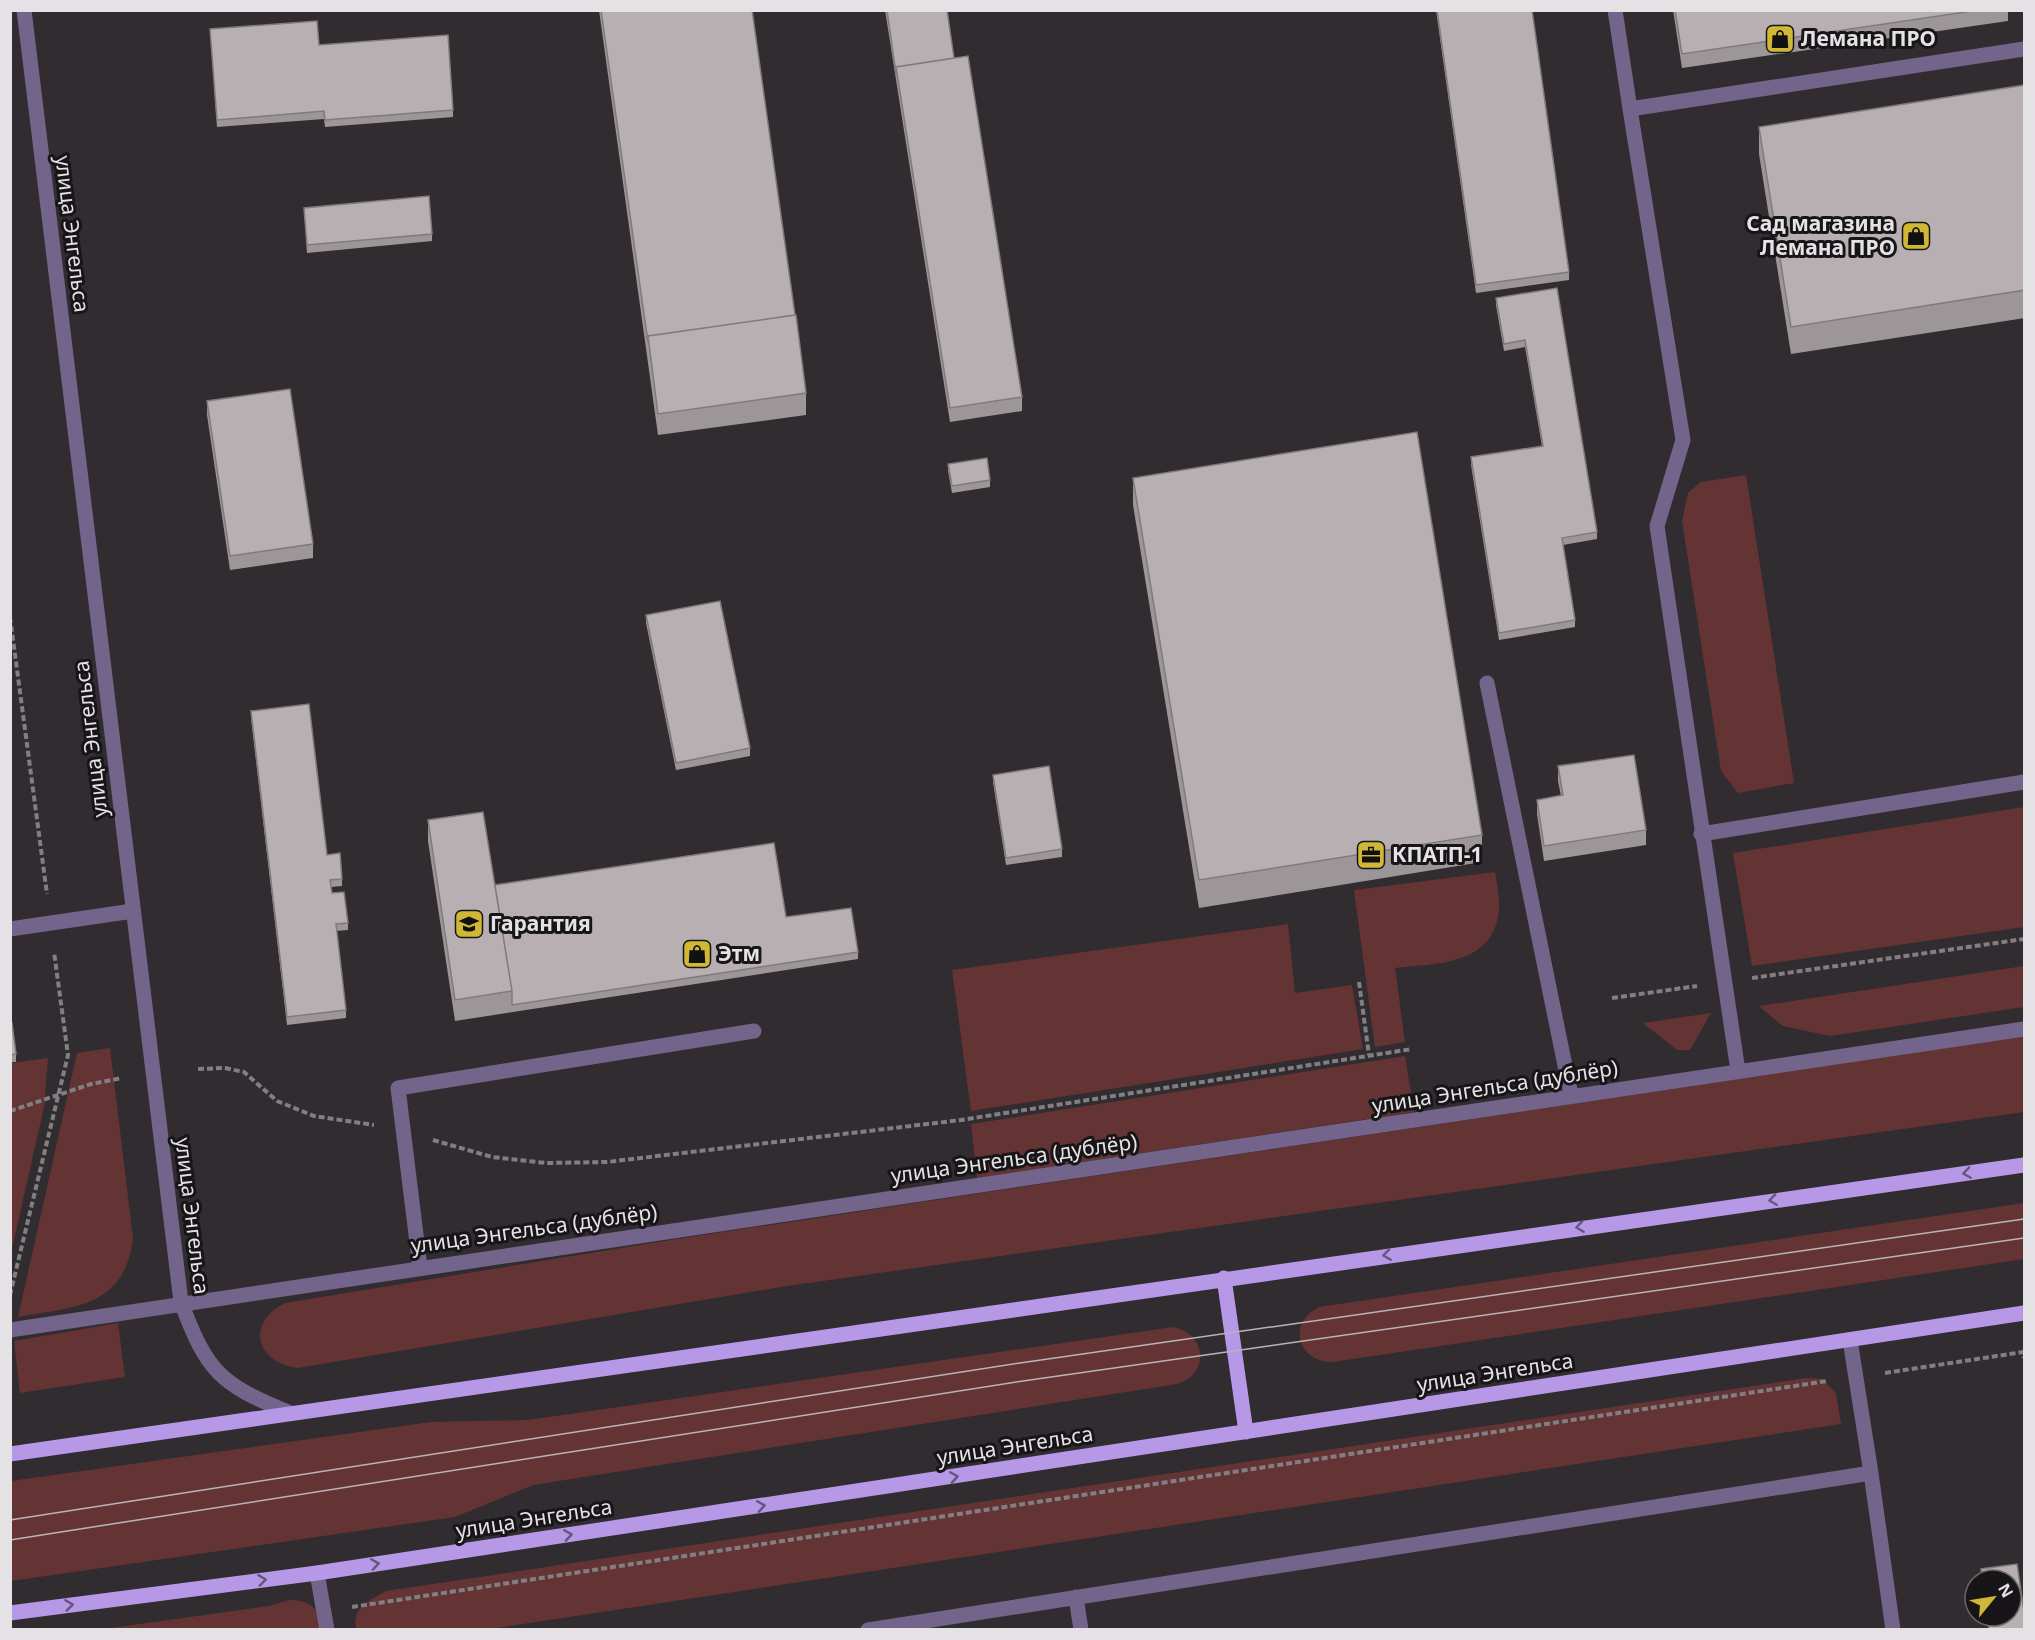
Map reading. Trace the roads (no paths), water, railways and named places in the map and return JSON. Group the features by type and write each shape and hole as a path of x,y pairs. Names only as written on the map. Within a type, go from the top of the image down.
{"main road":[{"name":"улица Энгельса","path":"10,1454 288,1412 2025,1165"},
{"path":"1224,1278 1246,1432"},
{"name":"улица Энгельса","path":"10,1613 317,1573 2025,1313"}],"street":[{"name":"улица Энгельса","path":"24,10 181,1302 195,1338 214,1370 243,1394 288,1412"},
{"path":"1615,10 1683,440 1657,526 1738,1071"},
{"path":"1630,109 2025,49"},
{"path":"1486,683 1571,1095"},
{"path":"1701,834 2025,782"},
{"path":"10,928 133,911"},
{"name":"улица Энгельса (дублёр)","path":"10,1330 181,1302 1412,1122 1571,1095 2025,1029"},
{"path":"420,1267 398,1088 754,1031"},
{"path":"1850,1340 1893,1629"},
{"path":"868,1629 1871,1473"},
{"path":"317,1573 327,1629"},
{"path":"1076,1597 1081,1629"}],"tram line":[{"path":"10,1520 1020,1363 2024,1219"},
{"path":"10,1540 1023,1381 2024,1238"}],"place":[{"name":"Лемана ПРО","path":"1780,39"},
{"name":"Сад магазина Лемана ПРО","path":"1916,236"},
{"name":"КПАТП-1","path":"1371,855"},
{"name":"Гарантия","path":"469,924"},
{"name":"Этм","path":"697,954"}]}
